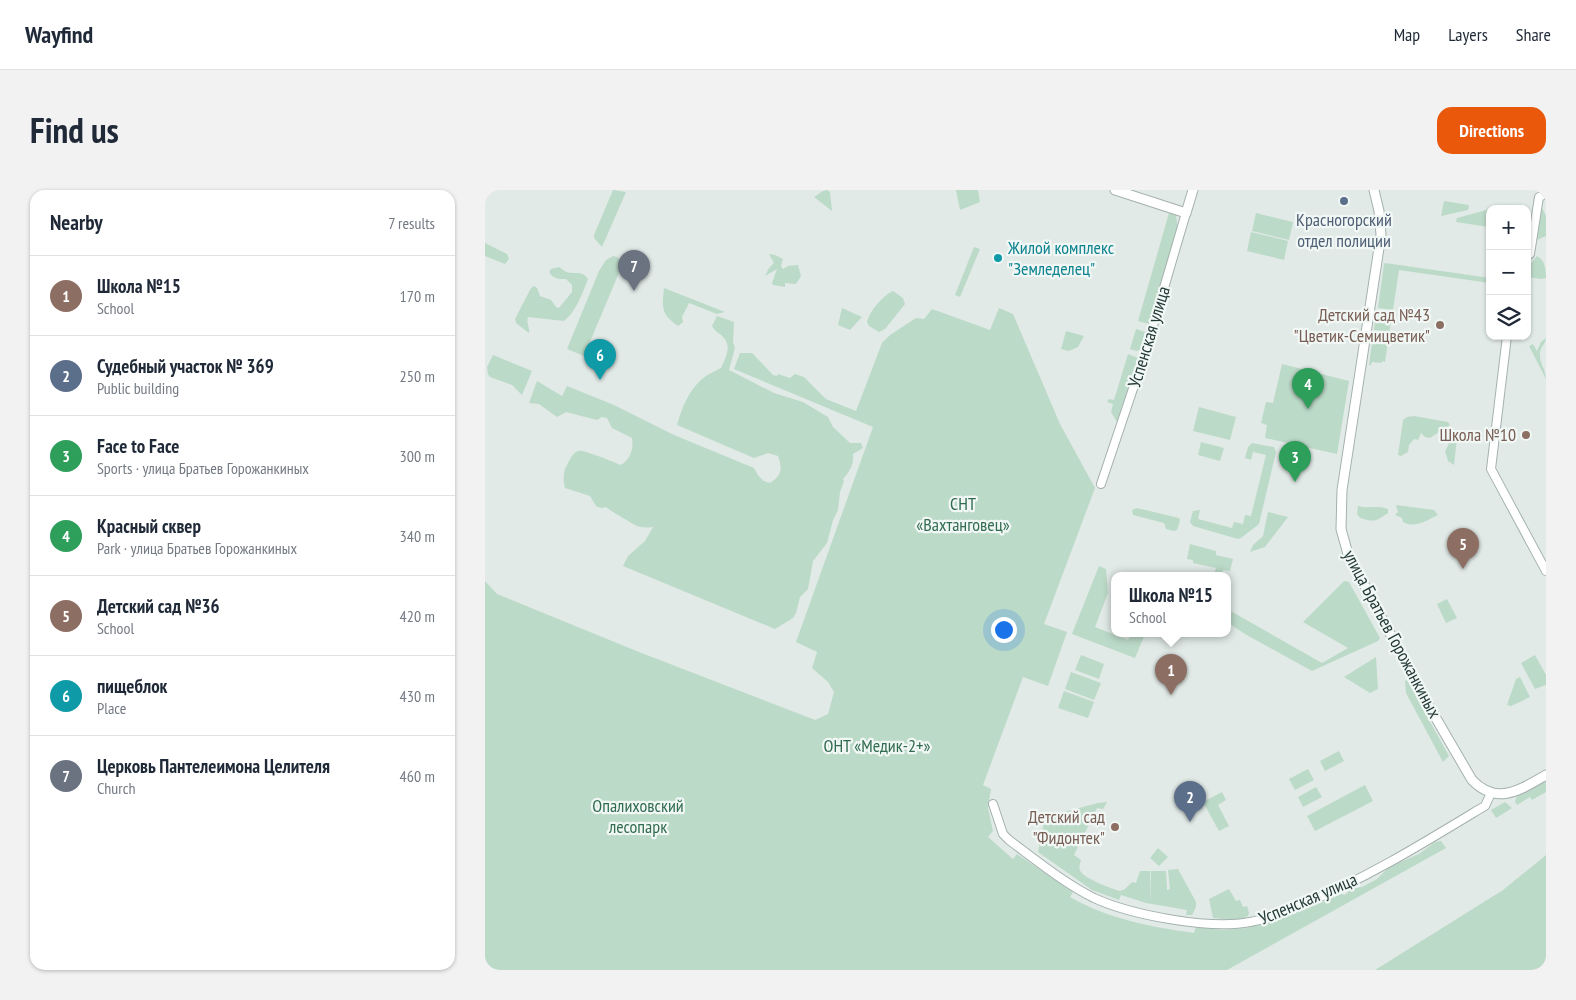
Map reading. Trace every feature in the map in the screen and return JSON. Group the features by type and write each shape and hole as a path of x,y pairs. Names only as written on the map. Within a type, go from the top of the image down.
{"street":[{"path":"1115,190 1186,213"},
{"name":"Успенская улица","path":"1101,484 1143,356 1193,190"},
{"name":"улица Братьев Горожанкиных","path":"1374,190 1381,224 1342,490 1341,529 1347,554 1456,753 1472,780 1480,788 1491,794"},
{"path":"1531,250 1542,193"},
{"path":"1507,340 1491,468 1546,571"},
{"path":"1491,794 1514,792 1546,776"},
{"name":"Успенская улица","path":"993,804 1003,834 1009,840 1092,897 1103,902 1155,916 1199,923 1229,924 1252,922 1333,891 1415,847 1485,806 1491,794"}],"green space":[{"path":"613,190 626,192 602,247 594,238 594,235"},
{"path":"827,190 830,192 832,211 814,197"},
{"path":"956,190 978,190 980,202 960,210"},
{"path":"1444,201 1469,205 1468,210 1441,216"},
{"path":"1542,208 1546,216 1546,236 1537,240"},
{"path":"1486,210 1486,227 1456,222 1457,218"},
{"path":"1169,213 1176,215 1178,230 1149,324 1138,321"},
{"path":"1256,213 1293,222 1289,240 1252,231"},
{"path":"1251,232 1288,241 1284,260 1247,251"},
{"path":"485,243 507,254 509,259 505,264 485,256"},
{"path":"974,247 980,249 960,297 955,295"},
{"path":"769,254 783,259 781,266 783,269 788,266 798,265 801,276 796,284 785,283 785,287 773,285 777,269 765,276 774,263"},
{"path":"613,256 620,260 621,268 584,356 567,349 599,271 606,260"},
{"path":"1537,256 1540,258 1545,269 1546,278 1531,278 1531,263"},
{"path":"1384,264 1486,277 1486,282 1399,270 1393,310 1378,308"},
{"path":"559,267 568,272 583,274 588,279 576,307 564,321 528,317 529,333 516,323 515,319 531,288 534,286 537,288 540,296 551,300 559,308 572,292 572,285 566,279 554,277 549,272 551,269"},
{"path":"664,288 725,312 717,314 689,303 682,317 683,322 678,326 668,318 664,310"},
{"path":"893,291 903,298 905,304 885,329 879,332 869,326 868,318 881,300"},
{"path":"842,308 862,317 850,330 838,325"},
{"path":"999,308 1013,314 1060,424 1095,488 1044,624 1067,632 1048,686 1023,677 983,785 991,789 988,808 993,831 988,837 1013,859 1017,854 1073,892 1070,897 1085,905 1131,921 1194,933 1196,927 1223,930 1247,928 1294,914 1342,894 1345,895 1351,889 1362,887 1377,879 1389,867 1419,854 1435,842 1441,841 1446,848 1227,970 485,970 485,581 497,594 639,652 815,720 828,714 834,692 828,682 812,668 817,652 796,642 873,427 734,369 740,353 752,353 773,375 777,376 778,374 790,378 795,374 804,377 826,399 856,411 882,343 890,335 916,318 924,319 932,309 990,330"},
{"path":"1376,312 1392,314 1385,362 1372,362 1369,365 1372,343 1379,344 1381,331 1374,330"},
{"path":"717,316 734,322 733,342 735,348 729,370 774,393 803,402 828,417 833,427 850,443 861,443 863,448 853,454 851,468 843,479 838,510 833,520 827,543 813,561 808,589 800,597 793,618 775,629 623,566 628,556 645,541 653,527 637,526 606,507 596,506 590,496 565,488 564,476 566,467 573,454 579,451 587,452 620,465 631,454 632,438 612,428 607,418 602,417 597,420 566,412 557,417 539,404 529,403 537,381 562,396 567,386 614,405 674,435 754,468 760,478 770,483 777,478 780,472 778,456 768,453 754,458 677,425 684,404 695,386 706,376 721,368 726,357 728,349 726,342 712,326"},
{"path":"1136,329 1145,332 1141,349 1137,351 1130,349"},
{"path":"1066,331 1084,336 1078,347 1069,351 1061,349"},
{"path":"1546,338 1540,351 1540,357 1546,379 1529,346 1533,344 1537,351 1541,342"},
{"path":"1128,354 1138,358 1117,422 1111,412 1113,404 1107,402 1109,399 1114,400"},
{"path":"493,355 532,371 522,395 512,385 490,377 487,367"},
{"path":"1282,364 1349,381 1337,454 1265,438 1267,425 1261,423 1266,402 1273,403"},
{"path":"1199,407 1236,417 1230,440 1193,431"},
{"path":"1414,416 1448,422 1450,425 1430,438 1425,437 1421,433 1418,440 1414,439 1409,445 1408,452 1401,456 1398,455 1403,420"},
{"path":"1458,429 1454,465 1448,461 1445,451 1449,444 1446,435"},
{"path":"1201,442 1224,448 1220,461 1198,455"},
{"path":"1252,443 1274,447 1276,452 1259,524 1238,539 1193,526 1190,522 1193,511 1200,510 1198,519 1232,528 1234,522 1243,524 1245,515 1251,516 1266,455 1253,452 1251,460 1245,458 1248,447"},
{"path":"1396,505 1434,510 1438,515 1421,523 1407,524 1403,522 1402,518 1395,515 1398,512"},
{"path":"1358,506 1384,508 1388,509 1388,513 1372,521 1360,518 1357,514"},
{"path":"1137,508 1179,518 1177,530 1166,529 1164,523 1133,515 1132,510"},
{"path":"1268,512 1288,517 1265,547 1250,552 1253,545 1263,536"},
{"path":"1190,544 1216,551 1216,555 1233,559 1230,571 1215,572 1216,568 1193,563 1193,560 1187,559"},
{"path":"1099,566 1106,569 1108,593 1095,627 1111,633 1111,637 1120,637 1128,640 1130,637 1144,637 1135,658 1072,634"},
{"path":"1344,581 1349,582 1380,638 1378,641 1312,671 1231,625 1231,611 1322,663 1348,648 1303,622"},
{"path":"1447,599 1457,618 1446,623 1437,604"},
{"path":"1081,655 1104,664 1099,679 1075,670"},
{"path":"1535,655 1546,675 1546,685 1535,689 1521,663"},
{"path":"1376,657 1378,689 1370,693 1344,677"},
{"path":"1071,672 1101,683 1094,700 1065,689"},
{"path":"1520,677 1530,697 1511,706 1507,705 1516,679"},
{"path":"1407,680 1449,756 1443,762 1406,693 1405,681"},
{"path":"1064,691 1094,702 1088,718 1058,708"},
{"path":"1339,751 1344,761 1325,771 1320,761"},
{"path":"1308,769 1314,780 1295,790 1289,779"},
{"path":"1546,779 1546,792 1532,800 1530,797 1517,805 1515,801 1517,796"},
{"path":"1365,785 1373,801 1315,831 1307,816"},
{"path":"1316,787 1322,797 1303,807 1298,797"},
{"path":"1222,792 1226,800 1218,805 1229,826 1219,831 1203,802"},
{"path":"1107,802 1103,809 1097,808 1074,855 1081,860 1079,868 1081,872 1093,881 1120,891 1132,882 1136,883 1140,871 1150,871 1151,903 1151,871 1166,871 1167,890 1170,889 1168,870 1178,869 1196,902 1192,915 1186,915 1187,910 1146,903 1121,895 1119,900 1092,890 1038,852 1045,817"},
{"path":"1505,802 1512,808 1496,818 1491,810"},
{"path":"1158,848 1168,857 1159,866 1150,858"},
{"path":"1546,855 1546,970 1375,970 1503,890"},
{"path":"1229,889 1236,901 1240,900 1243,907 1247,906 1248,916 1235,920 1213,918 1209,899"}],"place":[{"name":"Красногорский отдел полиции","path":"1344,201"},
{"name":"Жилой комплекс \"Земледелец\"","path":"998,258"},
{"name":"Церковь Пантелеимона Целителя","path":"634,291"},
{"name":"Детский сад №43 \"Цветик-Семицветик\"","path":"1440,325"},
{"name":"пищеблок","path":"600,380"},
{"name":"Красный сквер","path":"1308,409"},
{"name":"Школа №10","path":"1526,435"},
{"name":"Face to Face","path":"1295,482"},
{"name":"Детский сад №36","path":"1463,569"},
{"name":"Школа №15","path":"1171,695"},
{"name":"Судебный участок № 369","path":"1190,822"},
{"name":"Детский сад \"Фидонтек\"","path":"1115,827"}],"park label":[{"name":"СНТ «Вахтанговец»","path":"963,514"},
{"name":"ОНТ «Медик-2+»","path":"877,746"},
{"name":"Опалиховский лесопарк","path":"638,816"}]}
